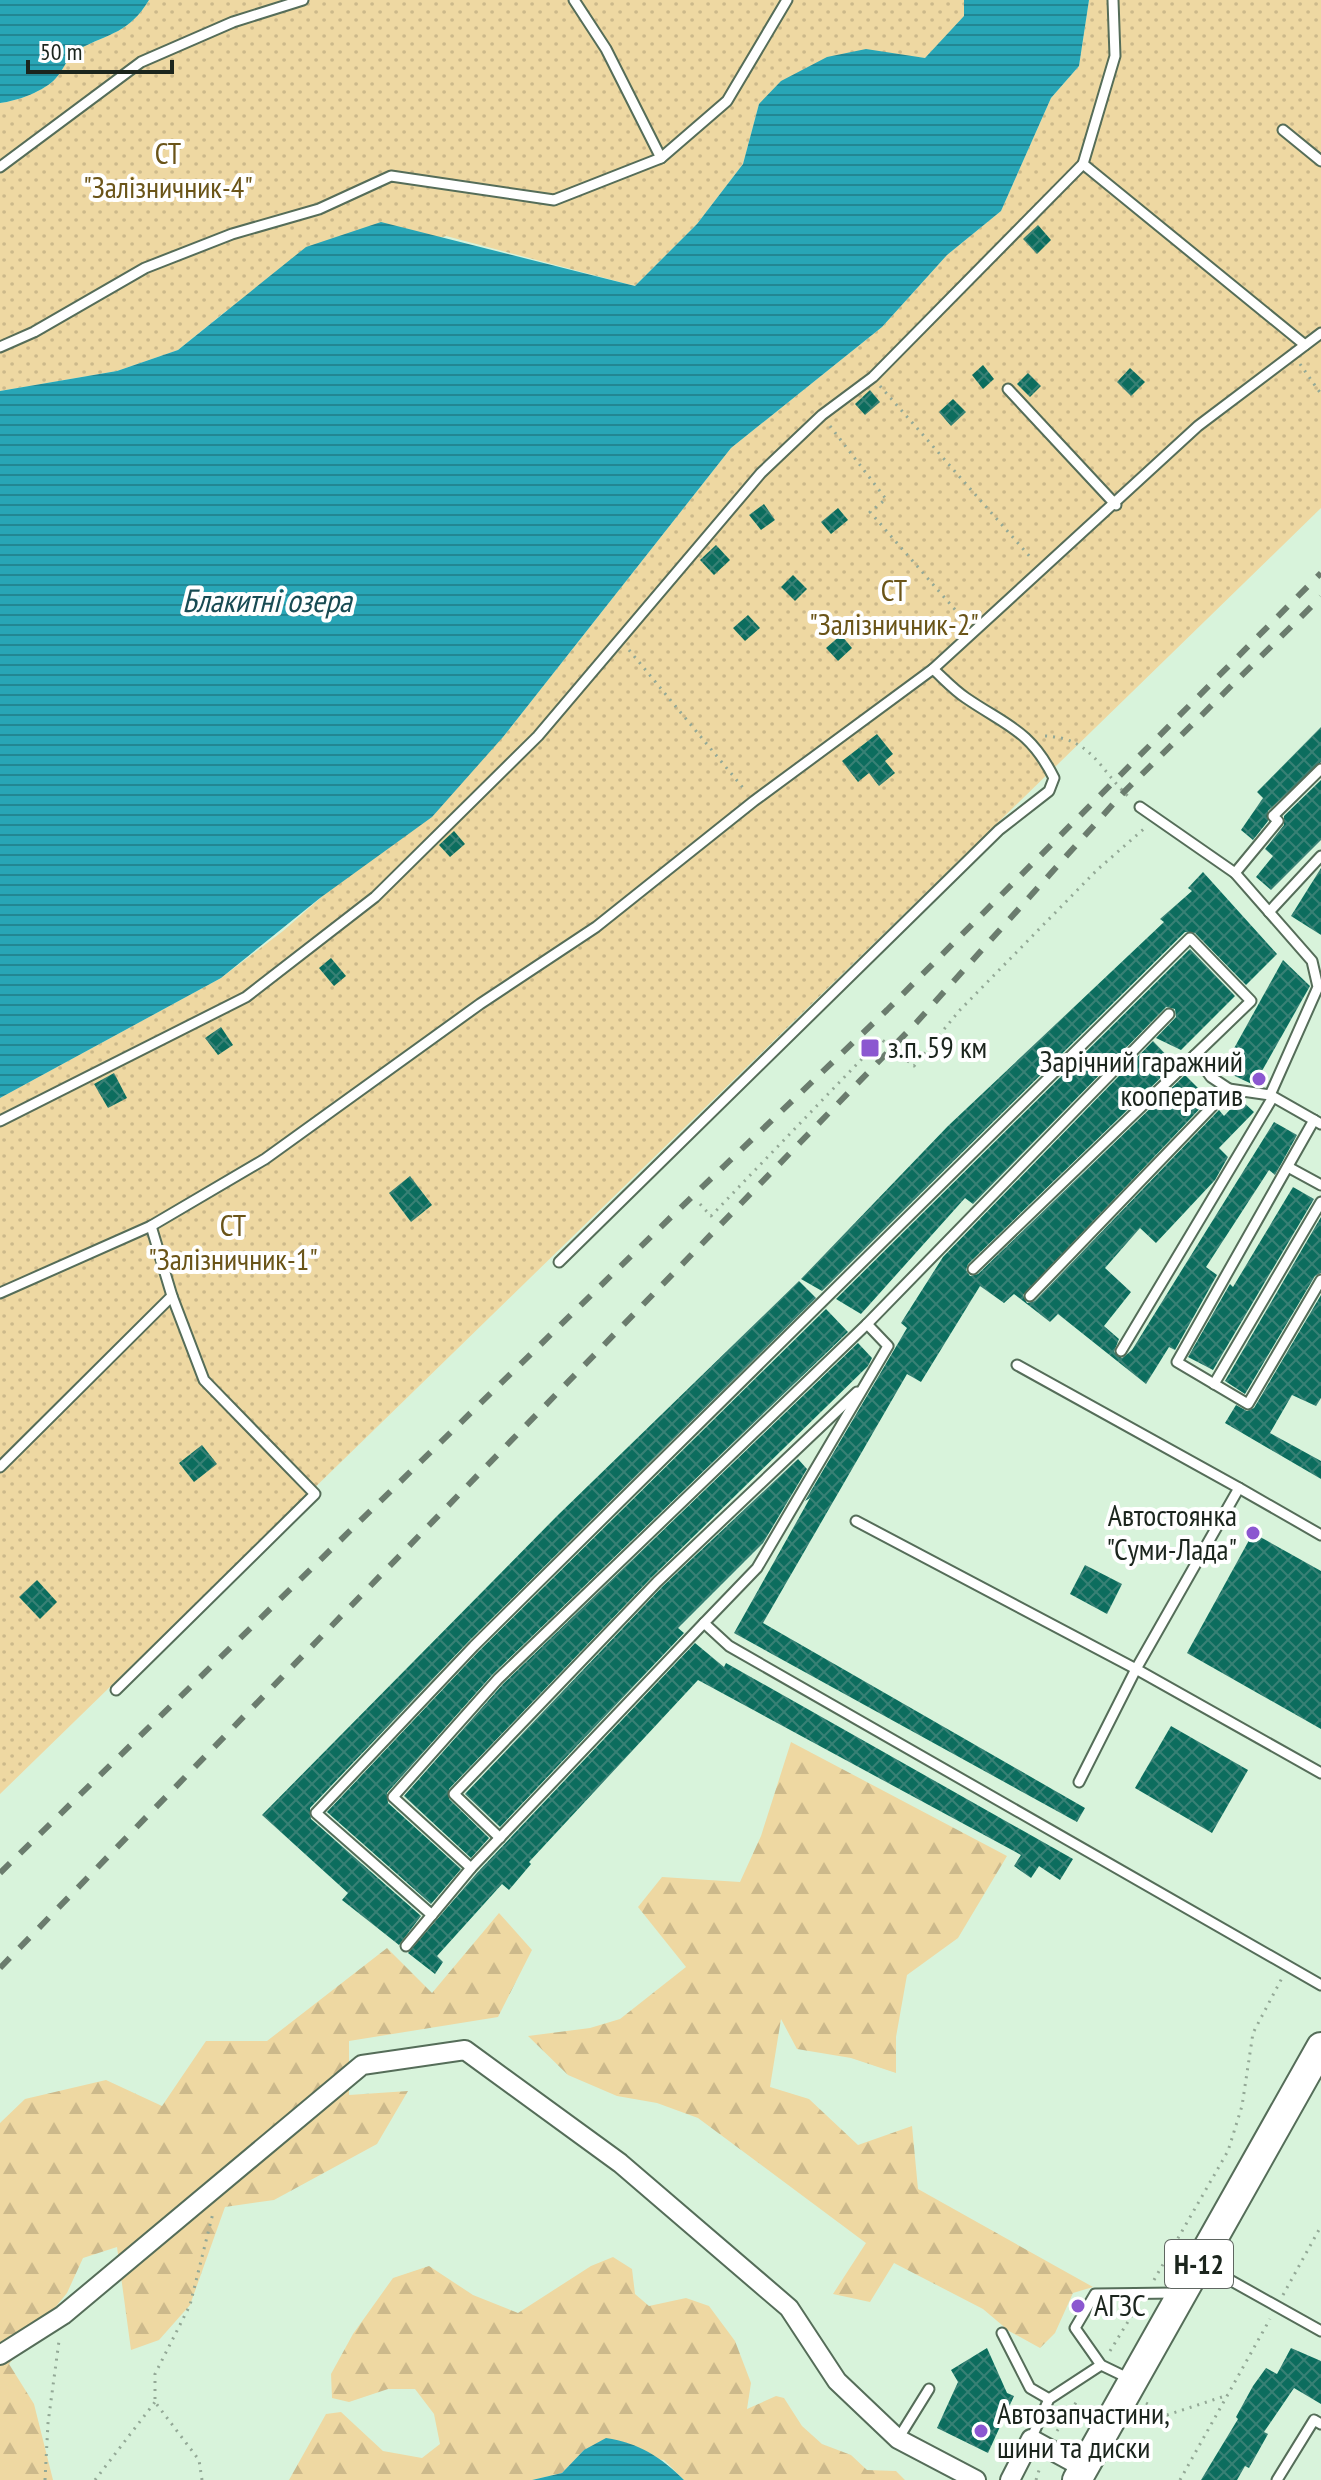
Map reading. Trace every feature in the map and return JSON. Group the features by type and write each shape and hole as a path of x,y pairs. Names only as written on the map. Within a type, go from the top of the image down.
{"main road":[{"name":"Н-12","path":"1081,2474 1321,2047"}],"street":[{"path":"0,2355 63,2315 362,2065 465,2050 620,2163 789,2308 837,2381 898,2439 976,2480"},
{"path":"1010,2480 1038,2443 1081,2474"}],"lane":[{"path":"0,167 141,62 233,22 303,0"},
{"path":"574,0 606,49 661,158"},
{"path":"0,347 34,332 145,268 232,234 319,209 391,176 554,200 661,158 727,101 787,0"},
{"path":"0,1121 246,997 375,897 538,736 761,473 822,415 873,377 1083,164 1115,56 1113,0"},
{"path":"1283,130 1321,161"},
{"path":"1083,164 1305,345"},
{"path":"0,1293 151,1226 265,1159 480,1004 596,927 754,801 933,669 1116,505 1198,426 1321,333"},
{"path":"1008,389 1116,505"},
{"path":"559,1262 999,830 1049,791 1054,778 1044,757 1021,731 964,697 933,669"},
{"path":"1235,873 1278,821 1273,816 1321,769"},
{"path":"1121,1351 1271,1096 1318,987 1312,961 1235,873 1140,807"},
{"path":"1269,912 1321,856"},
{"path":"432,1915 316,1813 474,1646 1190,938 1251,1001 973,1269"},
{"path":"471,1868 393,1797 498,1679 867,1324 1169,1014"},
{"path":"1195,1055 1211,1077 1229,1089 1271,1096 1318,1122 1288,1167 1177,1362 1248,1404 1321,1280"},
{"path":"1030,1296 1229,1089"},
{"path":"1288,1167 1321,1185"},
{"path":"1214,1384 1321,1202"},
{"path":"116,1690 315,1494 204,1380 172,1296 151,1226"},
{"path":"0,1467 172,1296"},
{"path":"406,1946 471,1868 757,1568 888,1346 867,1324"},
{"path":"1017,1365 1321,1535"},
{"path":"500,1838 454,1794 657,1582 867,1382"},
{"path":"1079,1782 1136,1669 1239,1488"},
{"path":"856,1521 1136,1669 1321,1773"},
{"path":"704,1623 729,1646 1321,1985"},
{"path":"1200,2263 1320,2329"},
{"path":"1130,2386 1101,2365 1075,2328 1095,2294 1182,2293"},
{"path":"1002,2333 1030,2388 1049,2399"},
{"path":"1038,2443 1049,2399 1101,2365"},
{"path":"898,2439 929,2389"},
{"path":"1277,2480 1314,2420 1321,2424"}],"path":[{"path":"1295,354 1321,394"},
{"path":"873,377 1042,571"},
{"path":"822,415 886,499 870,512 975,632"},
{"path":"620,641 754,801"},
{"path":"1021,731 1068,737 1096,757 1124,792"},
{"path":"700,1204 711,1216 881,1039 914,1066 959,1011 1097,870 1155,818"},
{"path":"1036,2480 1038,2443 1101,2365 1146,2294 1228,2151 1245,2095 1253,2033 1287,1965"},
{"path":"202,2480 199,2460 155,2402 155,2374 190,2305 220,2186"},
{"path":"1180,2480 1321,2227"},
{"path":"45,2480 48,2423 63,2315"},
{"path":"1130,2386 1167,2415 1228,2395"},
{"path":"95,2480 155,2402"}],"green space":[{"name":"СТ \"Залізничник-4\"","path":"149,0 964,0 965,16 925,58 897,55 759,104 743,164 697,224 635,286 446,236 226,311 178,350 117,371 0,391 0,103 22,98 45,87 56,78 75,51 126,26"},
{"name":"СТ \"Залізничник-2\"","path":"1089,0 1321,0 1321,508 0,1794 0,1098 221,978 283,931 503,737 731,448 882,327 947,255 1001,211 1051,98 1079,66"},
{"path":"791,1742 1007,1856 958,1938 907,1975 896,2037 896,2073 851,2058 797,2049 781,2019 770,2087 809,2099 858,2145 912,2126 918,2189 1093,2287 1073,2293 1055,2333 1040,2348 1009,2331 983,2309 894,2263 870,2302 833,2294 866,2243 698,2118 657,2103 617,2096 568,2075 528,2036 590,2028 620,2019 686,1967 638,1907 662,1877 740,1882 761,1836"},
{"path":"499,1913 532,1950 498,2017 349,2041 349,2095 408,2091 377,2144 274,2200 225,2207 190,2305 159,2340 131,2350 117,2247 83,2258 67,2293 9,2364 34,2404 53,2480 0,2480 0,2123 25,2099 106,2080 162,2106 206,2041 267,2041 387,1948 432,1993"},
{"path":"613,2257 632,2269 635,2294 649,2306 686,2298 709,2306 735,2341 751,2383 747,2409 776,2396 784,2398 802,2426 822,2444 851,2455 867,2470 896,2471 905,2480 684,2480 664,2460 584,2450 562,2473 532,2480 289,2480 326,2414 341,2412 383,2451 422,2458 440,2444 434,2414 415,2389 388,2389 349,2402 332,2398 331,2374 353,2334 393,2278 429,2266 473,2295 518,2313 591,2266"}],"water":[{"path":"0,0 149,0 126,26 75,51 56,78 45,87 22,98 0,103"},
{"name":"Блакитні озера","path":"964,0 1089,0 1079,66 1051,98 1001,211 947,255 882,327 731,448 503,737 432,817 320,898 221,978 0,1098 0,391 117,371 178,350 306,247 381,222 635,286 697,224 743,164 759,104 781,81 827,57 866,49 925,58 964,16"},
{"path":"606,2438 649,2452 684,2480 532,2480 562,2473 584,2450"}],"building":[{"path":"1038,225 1051,240 1037,254 1023,239"},
{"path":"983,365 994,379 983,389 972,375"},
{"path":"1130,368 1145,382 1131,396 1117,382"},
{"path":"1028,373 1041,386 1030,397 1017,384"},
{"path":"870,390 880,402 865,415 855,404"},
{"path":"953,399 966,412 951,426 939,412"},
{"path":"764,504 775,520 761,530 749,515"},
{"path":"838,508 848,520 831,534 821,522"},
{"path":"716,545 730,560 714,575 700,560"},
{"path":"793,575 807,589 795,601 781,587"},
{"path":"748,615 760,628 745,641 733,628"},
{"path":"841,635 852,648 838,661 826,648"},
{"path":"1321,727 1321,762 1268,811 1268,821 1253,840 1241,830 1263,798 1257,792"},
{"path":"877,734 893,754 885,761 895,773 879,786 869,773 858,782 842,761"},
{"path":"1321,780 1321,840 1271,890 1256,877 1273,856 1265,849 1284,825 1284,816"},
{"path":"454,831 465,844 450,857 439,845"},
{"path":"1321,868 1321,935 1291,916"},
{"path":"1203,872 1277,954 1246,985 1195,933 1185,932 822,1291 801,1279 948,1126 1164,922 1160,919 1192,891 1188,888"},
{"path":"1190,949 1235,996 1181,1050 1156,1038 1176,1017 1175,1009 1166,1007 973,1204 965,1198 861,1314 836,1299"},
{"path":"331,958 346,976 334,986 319,968"},
{"path":"1283,960 1310,986 1254,1085 1222,1070"},
{"path":"221,1027 233,1045 218,1055 205,1038"},
{"path":"1153,1041 1175,1064 968,1264 966,1270 970,1276 978,1274 1185,1075 1209,1099 1023,1295 1027,1303 1035,1301 1219,1110 1224,1116 1240,1099 1254,1112 1219,1148 1228,1157 1215,1180 1156,1243 1140,1228 1105,1268 1131,1292 1104,1326 1119,1339 1114,1352 1122,1358 1132,1350 1274,1122 1297,1135 1275,1175 1269,1170 1206,1267 1217,1275 1175,1350 1169,1347 1146,1384 1058,1314 1050,1322 1014,1294 1004,1303 980,1286 921,1382 907,1374 763,1623 1085,1808 1077,1822 734,1633 810,1498 805,1501 907,1328 901,1323 943,1257"},
{"path":"114,1073 127,1098 108,1108 94,1084"},
{"path":"410,1176 432,1205 411,1222 389,1193"},
{"path":"1293,1187 1314,1199 1213,1370 1188,1357 1230,1284 1233,1287"},
{"path":"1321,1217 1321,1273 1315,1276 1245,1394 1225,1381"},
{"path":"799,1281 816,1298 469,1641 310,1808 311,1819 421,1916 399,1945 342,1900 348,1893 262,1815 557,1516"},
{"path":"1321,1295 1321,1398 1316,1406 1292,1395 1270,1433 1321,1461 1321,1479 1225,1423 1236,1405 1247,1411 1254,1408"},
{"path":"826,1309 848,1332 493,1674 387,1793 388,1803 461,1869 431,1904 327,1812 479,1651"},
{"path":"858,1343 872,1358 868,1366 652,1577 449,1789 449,1799 489,1838 471,1858 404,1796 503,1684"},
{"path":"202,1445 217,1464 194,1482 179,1463"},
{"path":"798,1459 807,1469 763,1543 678,1628 684,1633 500,1827 465,1794 662,1587"},
{"path":"1253,1533 1321,1571 1321,1729 1187,1653"},
{"path":"1085,1565 1122,1584 1107,1614 1070,1594"},
{"path":"37,1580 57,1602 40,1619 19,1597"},
{"path":"695,1643 724,1667 726,1663 1073,1859 1060,1880 1039,1866 1031,1878 1014,1866 1021,1855 698,1680 529,1862 531,1864 509,1890 502,1884 437,1956 443,1962 435,1974 408,1953 477,1873"},
{"path":"1171,1726 1248,1770 1212,1833 1135,1788"},
{"path":"987,2348 1007,2393 1014,2396 988,2453 937,2428 958,2382 951,2370"},
{"path":"1291,2348 1321,2361 1321,2404 1294,2388 1264,2432 1268,2434 1249,2468 1245,2466 1237,2480 1201,2480 1238,2419 1236,2417 1253,2386 1266,2368 1277,2374"}],"railway":[{"path":"0,1873 887,1010 1321,573"},
{"path":"0,1968 916,1023 1124,792 1321,597"}],"place":[{"name":"з.п. 59 км","path":"870,1048"},
{"name":"Зарічний гаражний кооператив","path":"1259,1079"},
{"name":"Автостоянка \"Суми-Лада\"","path":"1253,1533"},
{"name":"АГЗС","path":"1078,2306"},
{"name":"Автозапчастини, шини та диски","path":"981,2431"}],"park label":[{"name":"СТ \"Залізничник-1\"","path":"233,1243"}]}
